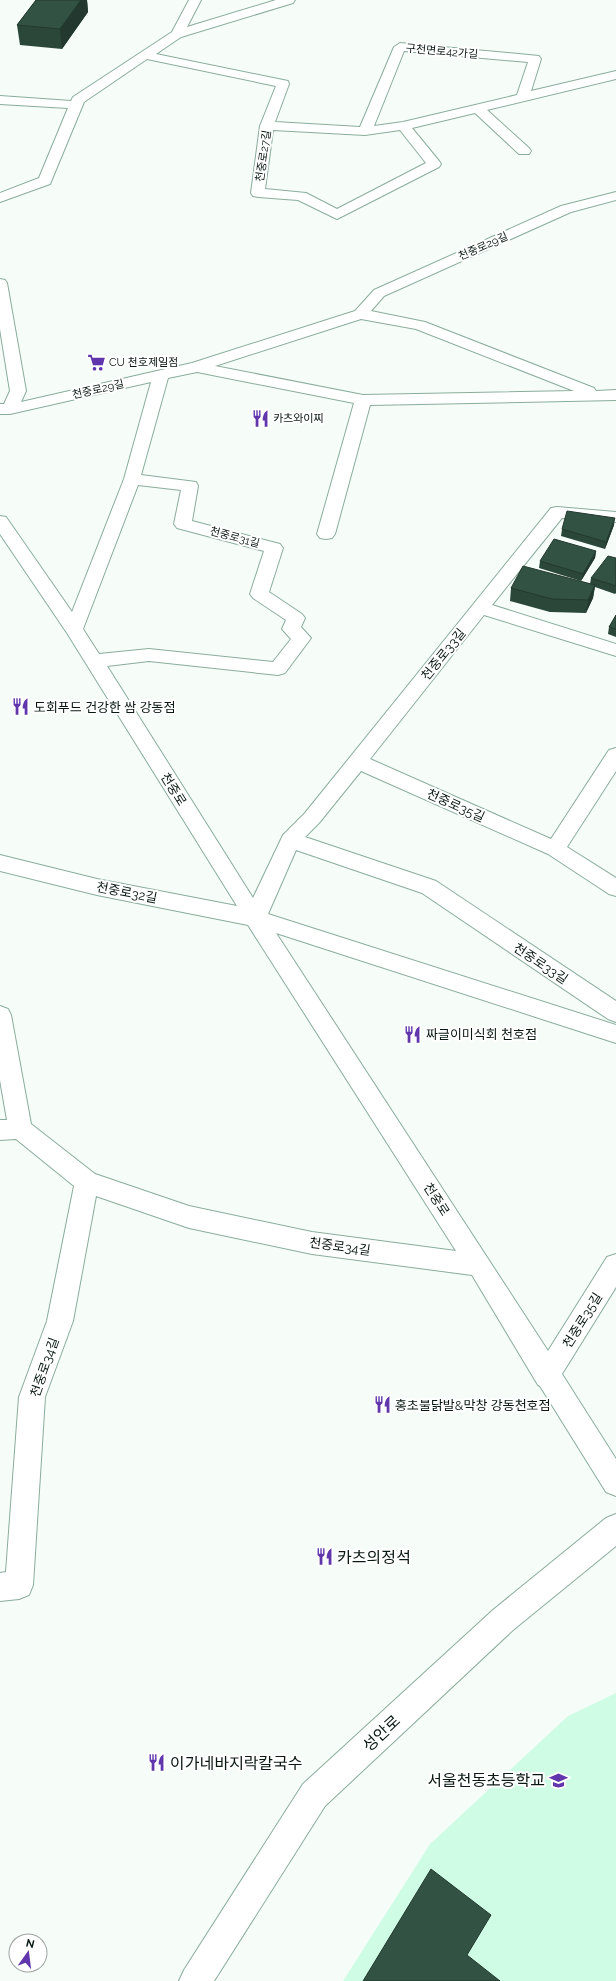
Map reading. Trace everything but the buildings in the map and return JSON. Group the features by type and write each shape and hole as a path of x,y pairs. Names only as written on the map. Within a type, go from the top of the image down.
{"street":[{"path":"178,34 195,0"},
{"path":"0,198 45,181 78,100 178,34 290,0"},
{"name":"구천면로42가길","path":"365,131 400,47 535,59 524,97"},
{"name":"천중로27길","path":"145,55 283,84 267,126 258,193 301,196 337,215 434,164 403,126"},
{"path":"267,126 365,131 403,126 616,75"},
{"path":"0,100 76,105"},
{"path":"477,108 524,151"},
{"name":"천중로29길","path":"360,314 378,293 566,209 616,196"},
{"path":"0,283 18,391 5,409"},
{"name":"천중로29길","path":"5,409 197,367 360,314 420,325 598,396"},
{"name":"천중로29길","path":"197,367 363,400 616,395"},
{"path":"74,629 132,479 161,375"},
{"path":"326,534 363,400"},
{"name":"천중로31길","path":"93,660 149,655 278,669 302,638 291,629 296,618 259,594 274,548 183,524 190,486 132,479"},
{"name":"천중로33길","path":"255,918 290,840 312,818 557,512 616,517"},
{"name":"천중로","path":"0,521 74,629 255,918 479,1265 547,1376 616,1483"},
{"path":"480,608 616,650"},
{"path":"555,849 616,755"},
{"name":"천중로35길","path":"358,761 555,849 616,888"},
{"name":"천중로33길","path":"290,840 429,887 616,1013"},
{"name":"천중로32길","path":"0,863 97,887 255,918"},
{"path":"255,918 616,1034"},
{"path":"0,1015 10,1129"},
{"name":"천중로34길","path":"10,1129 88,1182 189,1217 312,1243 479,1265"},
{"name":"천중로34길","path":"0,1587 19,1584 32,1398 60,1321 88,1182"},
{"name":"천중로35길","path":"547,1376 616,1265"},
{"name":"성안로","path":"195,1981 314,1795 502,1620 616,1528"}],"shaded area":[{"name":"서울천동초등학교","path":"616,1693 616,1981 343,1981 430,1844 568,1716"}],"place":[{"name":"CU 천호제일점","path":"96,362"},
{"name":"카츠와이찌","path":"260,418"},
{"name":"도회푸드 건강한 쌈 강동점","path":"21,707"},
{"name":"짜글이미식회 천호점","path":"413,1034"},
{"name":"홍초불닭발&막창 강동천호점","path":"382,1405"},
{"name":"카츠의정석","path":"324,1557"},
{"name":"이가네바지락칼국수","path":"157,1763"},
{"name":"서울천동초등학교","path":"558,1780"}]}
